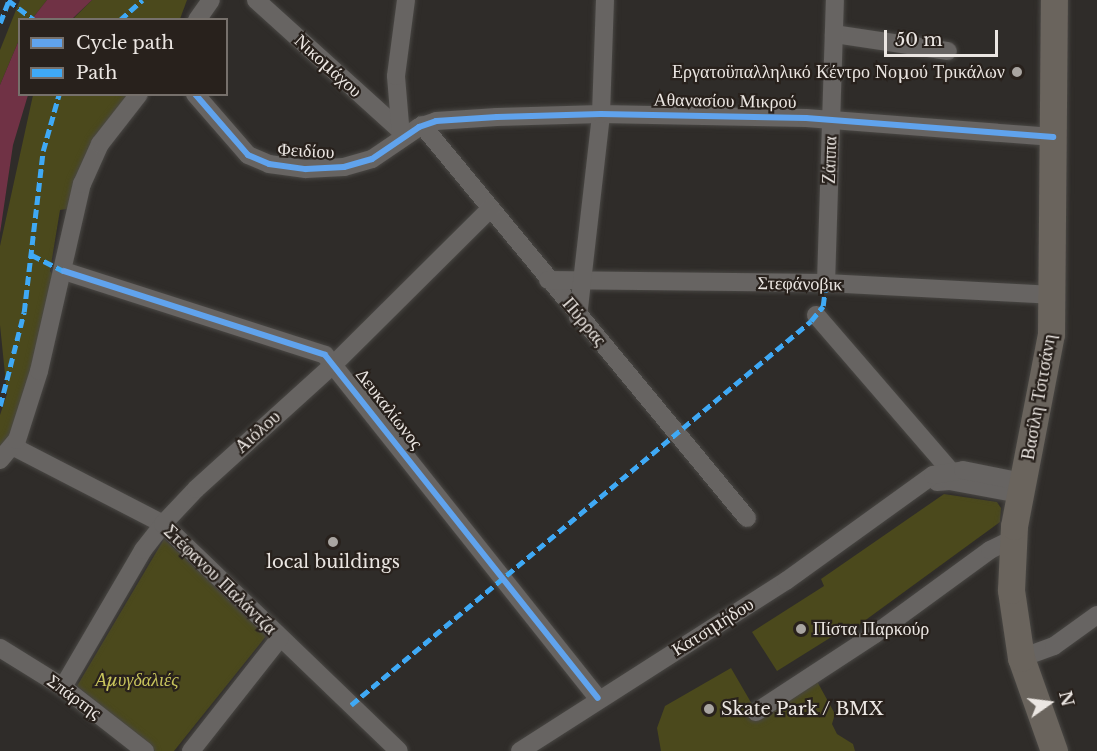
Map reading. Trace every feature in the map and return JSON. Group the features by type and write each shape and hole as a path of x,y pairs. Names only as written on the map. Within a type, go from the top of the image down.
{"main road":[{"name":"Βασίλη Τσιτσάνη","path":"1053,751 1021,658 1013,618 1012,539 1050,349 1054,0"}],"street":[{"path":"198,18 211,0"},
{"name":"Νικομάχου","path":"256,0 401,136"},
{"path":"401,136 396,76 406,0"},
{"path":"578,317 601,114 605,0"},
{"name":"Ζάππα","path":"826,284 835,0"},
{"path":"834,34 948,51"},
{"path":"0,460 14,447 39,371 88,168 100,144 137,96"},
{"name":"Φειδίου","path":"197,96 244,152 279,167 354,165 379,157 401,136"},
{"name":"Αθανασίου Μικρού","path":"401,136 422,125 449,119 601,114 832,119 1053,137"},
{"name":"Πύρρας","path":"422,125 578,317 747,518"},
{"name":"Αιόλου","path":"63,687 143,550 163,524 334,364 491,208"},
{"name":"Δευκαλίωνος","path":"64,271 306,346 334,364 598,698"},
{"name":"Στεφάνοβικ","path":"548,280 826,284 1052,296"},
{"path":"816,315 922,438 939,476 1022,488"},
{"name":"Στέφανου Παλάντζα","path":"14,447 163,524 399,751"},
{"name":"Κατσιμήδου","path":"520,751 598,698 786,581 903,498 939,476"},
{"path":"756,712 875,634 990,550 1012,539"},
{"path":"1021,658 1054,646 1097,615"},
{"path":"191,751 280,638"},
{"name":"Σπάρτης","path":"0,648 63,687 145,751"}],"green space":[{"path":"20,0 47,0 33,18 18,18 18,42 0,85 0,50"},
{"path":"92,0 187,0 180,18 74,18"},
{"path":"33,96 131,96 72,208 60,210 50,271 57,281 16,432 0,452 0,415 7,394 0,325 0,246"},
{"path":"944,494 997,502 1001,508 1000,522 852,630 849,626 777,671 752,632 824,586 821,579"},
{"name":"Αμυγδαλιές","path":"164,539 267,635 174,751 155,751 77,686"},
{"path":"731,668 756,711 813,674 835,714 832,724 837,734 853,744 855,751 661,751 657,728 665,706"}],"shaded area":[{"path":"47,0 92,0 73,18 33,18"},
{"path":"18,42 18,96 28,96 13,145 0,233 0,85"}],"marked path":[{"path":"8,0 32,18"},
{"path":"0,23 9,0"},
{"path":"122,18 142,0"},
{"path":"0,406 24,312 43,151 58,96"},
{"path":"32,255 64,271"},
{"path":"351,705 811,321 823,306 826,283"}],"cycle path":[{"path":"197,96 248,155 269,164 306,169 344,167 372,159 419,127 436,121 497,117 601,114 806,118 1053,137"},
{"path":"64,271 325,355 598,698"}],"place":[{"name":"Εργατοϋπαλληλικό Κέντρο Νομού Τρικάλων","path":"1017,72"},
{"name":"local buildings","path":"333,542"},
{"name":"Πίστα Παρκούρ","path":"801,629"},
{"name":"Skate Park / BMX","path":"709,709"}]}
